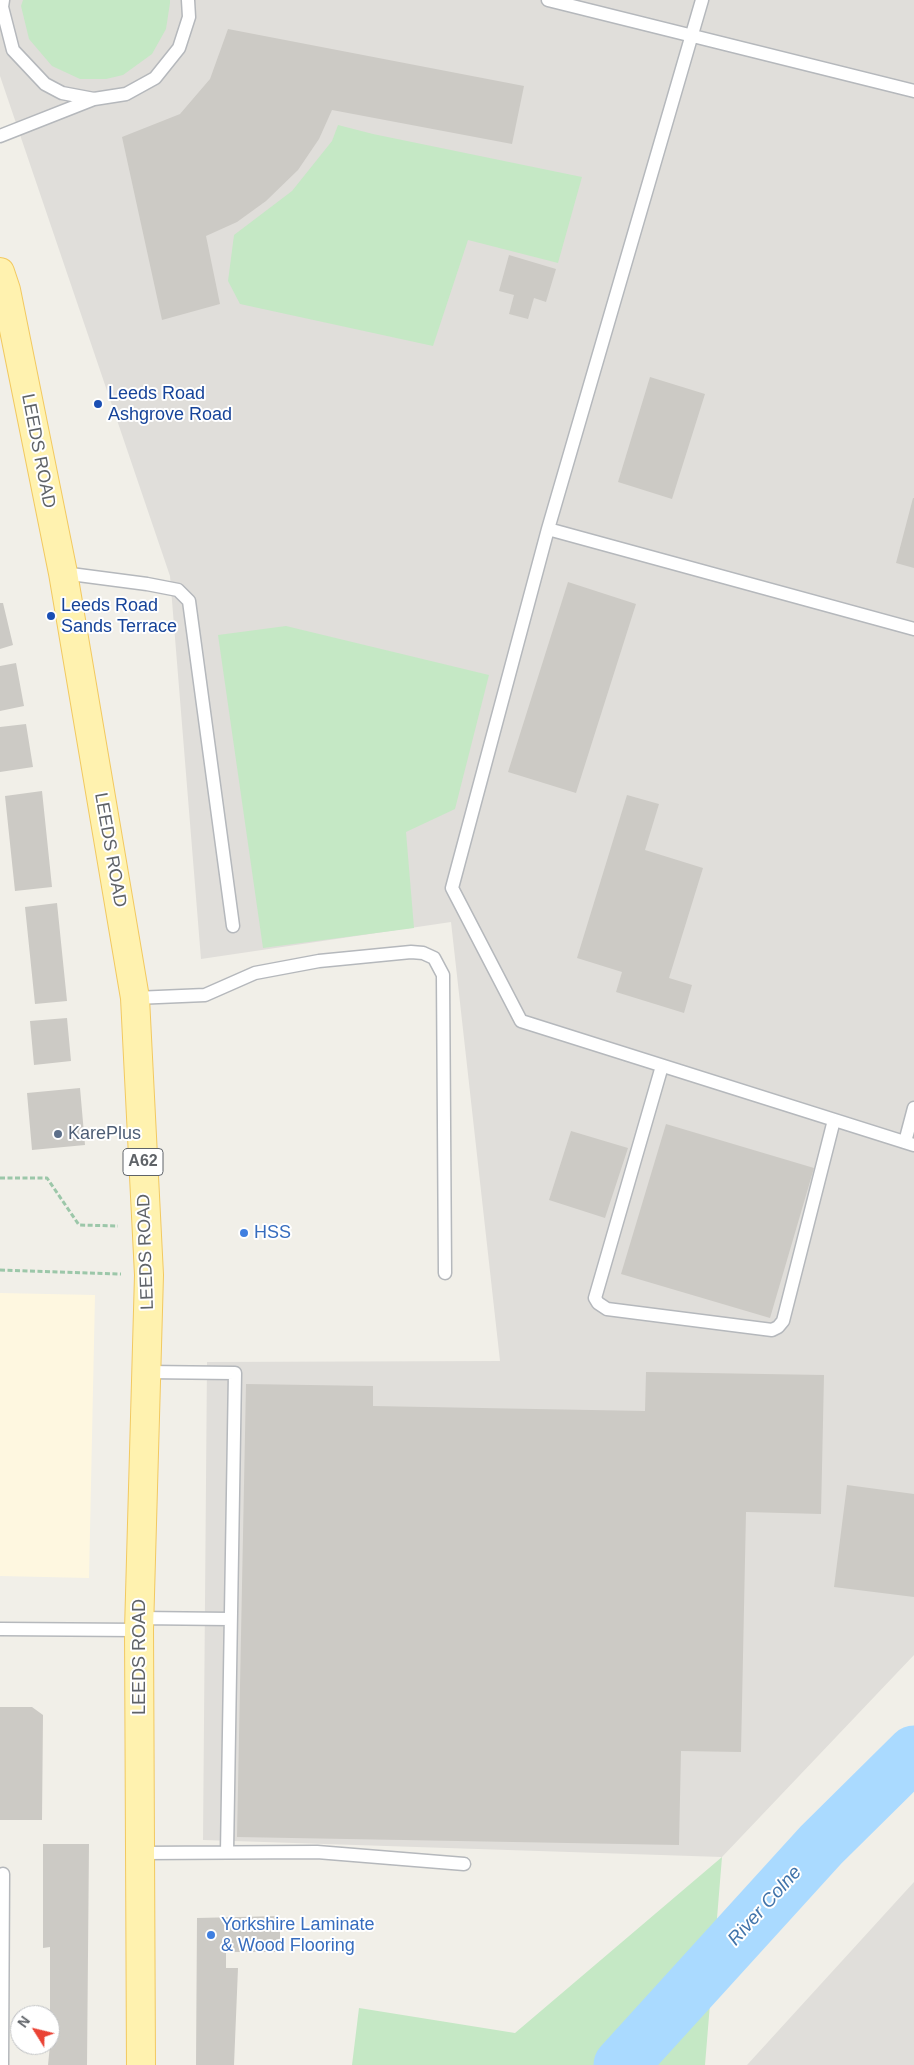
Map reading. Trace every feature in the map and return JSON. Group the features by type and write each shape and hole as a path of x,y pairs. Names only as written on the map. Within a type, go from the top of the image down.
{"main road":[{"name":"LEEDS ROAD","path":"2,285 63,573 135,998 149,1275 139,1624 142,2065"}],"lane":[{"path":"3,0 2,7 13,50 45,84 62,93 94,99"},
{"path":"0,136 94,99 126,94 155,78 179,48 189,17 188,0"},
{"path":"548,0 914,91"},
{"path":"702,0 548,529 452,888 521,1021 909,1144 914,1108"},
{"path":"548,529 914,629"},
{"path":"63,573 178,590 188,601 233,926"},
{"path":"135,998 205,995 255,973 319,961 411,952 423,953 434,958 443,975 445,1273"},
{"path":"662,1066 595,1298 598,1303 607,1309 772,1330 778,1327 783,1321 834,1120"},
{"path":"146,1372 234,1373 226,1852"},
{"path":"0,1629 230,1619"},
{"path":"141,1853 317,1852 464,1864"},
{"path":"2,2065 3,1874"}],"path":[{"path":"0,1178 48,1178 79,1225 146,1228"},
{"path":"0,1270 149,1275"}],"shaded area":[{"path":"0,0 914,0 914,1655 722,1857 203,1840 207,1362 500,1361 451,922 201,959 170,576 0,76"},
{"path":"0,1293 95,1295 89,1578 0,1576"},
{"path":"914,1882 914,2065 747,2065"}],"green space":[{"path":"23,0 170,0 170,3 166,29 152,54 123,75 106,79 80,79 52,66 29,39 21,6"},
{"path":"338,125 373,134 582,177 558,263 468,240 433,346 240,304 228,281 234,235 292,191 332,141"},
{"path":"286,626 489,675 455,809 406,832 414,928 263,948 218,635"},
{"path":"722,1857 705,2065 352,2065 359,2008 515,2033"}],"building":[{"path":"228,29 524,86 512,144 332,110 319,139 298,170 266,201 237,222 206,236 220,304 162,320 122,137 180,114 210,79"},
{"path":"509,255 556,269 546,302 534,298 528,319 509,314 514,295 499,291"},
{"path":"650,377 705,394 672,499 618,482"},
{"path":"914,498 914,568 896,563"},
{"path":"568,582 636,604 576,793 508,772"},
{"path":"0,603 3,603 13,645 0,649"},
{"path":"16,663 24,706 0,711 0,666"},
{"path":"26,724 33,767 0,772 0,727"},
{"path":"42,791 52,887 15,891 5,796"},
{"path":"627,795 659,804 645,850 703,868 669,978 692,985 684,1013 616,992 622,972 577,958"},
{"path":"57,903 67,1001 35,1004 25,907"},
{"path":"67,1018 71,1061 34,1065 30,1021"},
{"path":"80,1088 85,1145 32,1150 27,1093"},
{"path":"666,1124 814,1168 770,1318 621,1274"},
{"path":"571,1131 628,1148 605,1218 549,1200"},
{"path":"646,1372 824,1375 821,1514 746,1512 741,1752 681,1751 679,1845 237,1837 246,1384 373,1386 373,1406 645,1411"},
{"path":"847,1485 914,1494 914,1597 834,1587"},
{"path":"0,1707 32,1707 43,1715 42,1820 0,1820"},
{"path":"43,1844 89,1844 87,2065 48,2065 49,2055 60,2055 60,2005 50,2005 50,1947 43,1948"},
{"path":"280,1916 280,1952 226,1952 226,1968 238,1968 234,2065 196,2065 197,1918"}],"waterway":[{"name":"River Colne","path":"621,2065 821,1845 914,1753"}],"place":[{"name":"Leeds Road Ashgrove Road","path":"98,404"},
{"name":"Leeds Road Sands Terrace","path":"51,616"},
{"name":"KarePlus","path":"58,1134"},
{"name":"HSS","path":"244,1233"},
{"name":"Yorkshire Laminate & Wood Flooring","path":"211,1935"}]}
